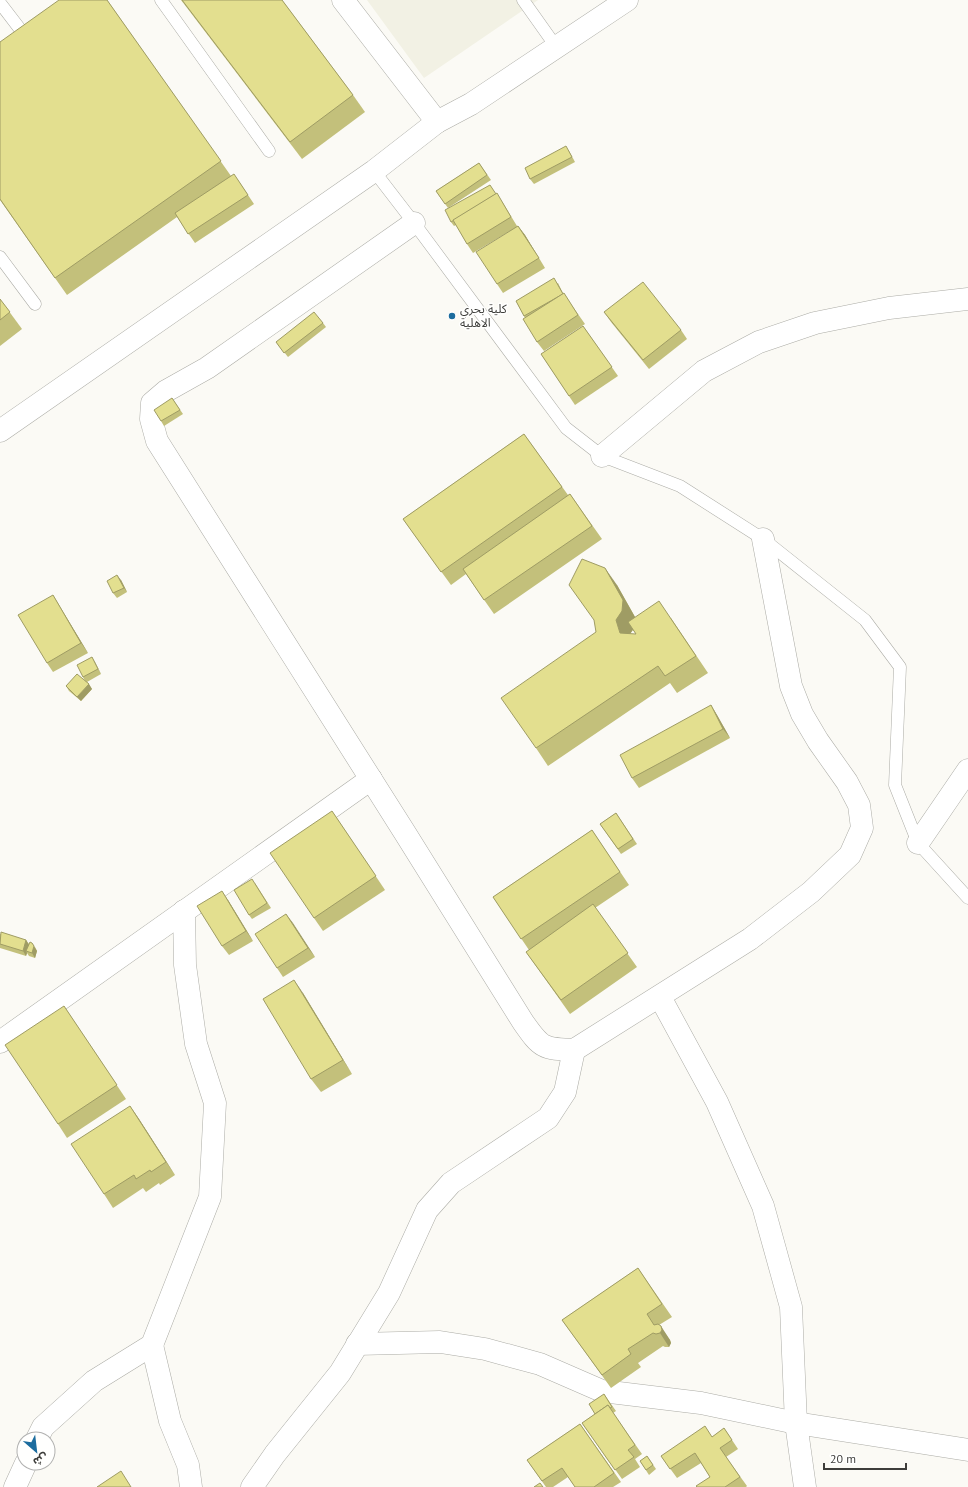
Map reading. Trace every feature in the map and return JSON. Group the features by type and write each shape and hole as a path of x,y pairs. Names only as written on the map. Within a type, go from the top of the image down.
{"street":[{"path":"343,0 437,122"},
{"path":"0,430 374,171 437,122 471,104 557,48 626,0"},
{"path":"414,223 207,368 166,391 152,403 151,419 157,441 535,1040 550,1049 574,1050 750,939 811,892 850,855 862,828 859,806 847,782 818,741 802,714 791,686 763,539"},
{"path":"602,456 704,371 759,342 815,323 882,310 968,299"},
{"path":"918,843 968,770"},
{"path":"0,1042 371,779"},
{"path":"184,911 185,965 196,1044 215,1103 210,1197 152,1345 170,1421 188,1465 191,1487"},
{"path":"660,997 717,1102 763,1206 791,1307 796,1422 805,1487"},
{"path":"252,1487 275,1454 340,1373 389,1293 427,1210 451,1184 548,1118 565,1092 574,1050"},
{"path":"357,1344 440,1342 485,1349 540,1364 602,1392 701,1403 796,1422 968,1450"},
{"path":"41,1431 43,1427 94,1381 152,1345"},
{"path":"15,1487 22,1471"}],"lane":[{"path":"161,0 269,152"},
{"path":"523,0 557,48"},
{"path":"0,3 23,33"},
{"path":"12,42 35,25"},
{"path":"374,171 566,428 602,456 680,486 763,539 865,620 900,667 895,785 918,843 968,898"},
{"path":"0,257 35,304"}],"shaded area":[{"path":"367,0 538,0 424,78"}],"building":[{"path":"59,0 107,0 221,161 55,278 0,199 0,42"},
{"path":"182,0 282,0 353,95 290,142"},
{"path":"566,146 572,157 530,179 525,168"},
{"path":"479,163 487,175 445,204 436,191"},
{"path":"234,174 248,195 188,234 175,213"},
{"path":"490,185 496,194 451,222 445,210"},
{"path":"497,193 511,217 467,244 453,220"},
{"path":"518,226 539,258 497,284 476,252"},
{"path":"554,278 563,294 524,316 516,301"},
{"path":"643,282 681,330 643,360 604,312"},
{"path":"564,293 578,315 537,342 523,319"},
{"path":"0,299 10,312 0,320"},
{"path":"314,312 323,323 284,353 276,342"},
{"path":"583,326 612,367 569,396 541,354"},
{"path":"172,398 180,410 161,421 154,410"},
{"path":"524,434 562,487 441,572 403,519"},
{"path":"570,494 592,526 484,600 463,569"},
{"path":"582,559 605,568 623,600 622,611 616,620 620,633 636,634 628,622 659,601 696,656 665,676 658,666 536,748 501,698 596,632 594,620 569,585"},
{"path":"117,575 124,588 113,593 107,581"},
{"path":"53,595 81,643 47,663 18,615"},
{"path":"92,657 98,669 83,677 77,665"},
{"path":"77,674 89,684 77,697 66,686"},
{"path":"711,705 723,729 632,778 620,755"},
{"path":"332,811 376,876 314,918 270,853"},
{"path":"616,813 633,839 618,849 600,824"},
{"path":"592,830 620,872 521,939 493,897"},
{"path":"252,879 267,903 249,915 234,890"},
{"path":"222,891 246,931 222,946 197,906"},
{"path":"593,904 628,953 561,1000 526,952"},
{"path":"286,914 308,948 277,968 255,934"},
{"path":"1,932 26,940 23,951 0,944"},
{"path":"30,942 34,946 32,953 26,951"},
{"path":"294,980 343,1060 311,1079 263,999"},
{"path":"64,1006 117,1085 58,1124 5,1045"},
{"path":"130,1106 166,1162 151,1172 150,1170 136,1179 134,1175 104,1194 71,1144"},
{"path":"638,1268 662,1304 647,1314 654,1325 658,1324 661,1326 662,1330 660,1333 653,1333 628,1349 631,1354 602,1375 562,1320"},
{"path":"604,1394 612,1407 610,1408 608,1405 595,1414 589,1404"},
{"path":"608,1405 635,1445 628,1450 634,1457 615,1470 582,1423"},
{"path":"580,1424 614,1473 594,1487 575,1487 562,1468 542,1481 527,1460"},
{"path":"705,1426 712,1437 724,1428 732,1440 720,1448 740,1477 725,1487 696,1486 710,1477 695,1453 670,1469 661,1456"},
{"path":"647,1456 653,1465 646,1470 640,1461"},
{"path":"121,1471 131,1487 97,1487"},
{"path":"540,1483 543,1487 534,1487"}],"place":[{"name":"كلية بحري الاهلية","path":"452,316"}]}
